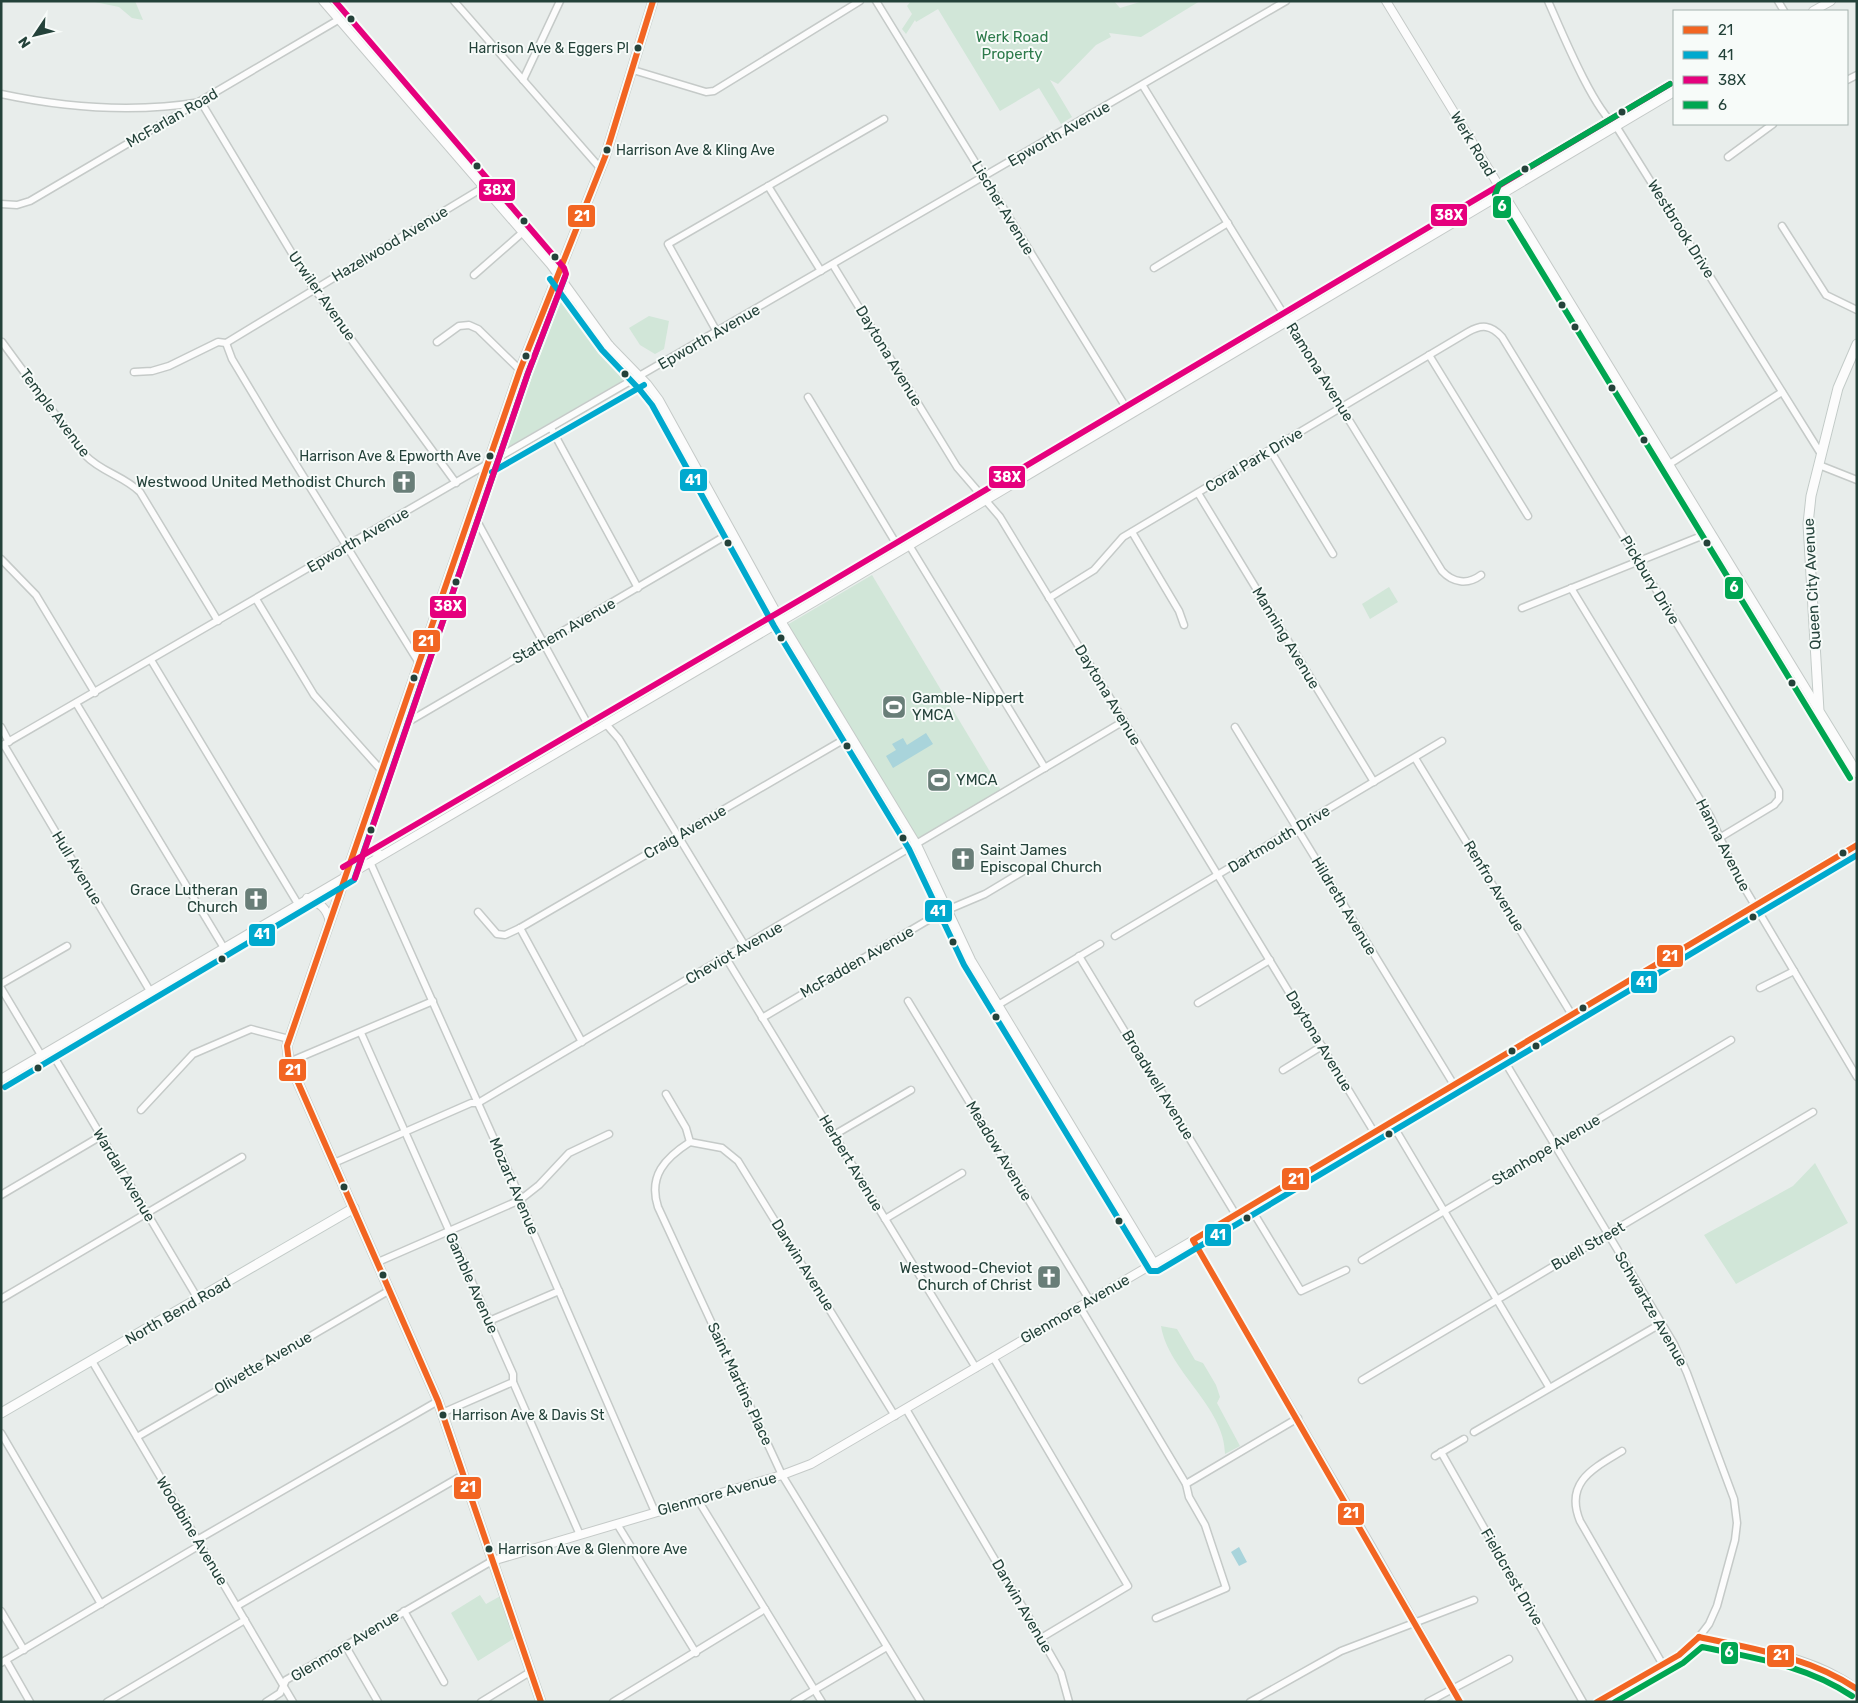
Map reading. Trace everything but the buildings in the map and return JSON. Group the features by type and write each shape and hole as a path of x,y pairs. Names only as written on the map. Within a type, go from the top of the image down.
{"main road":[{"path":"541,1702 438,1401 289,1062 287,1052 289,1039 520,370 601,169 653,1"},
{"name":"Queen City Avenue","path":"1820,711 1808,524 1811,496 1838,388 1857,344"},
{"name":"Werk Road","path":"1820,711 1857,773"},
{"name":"North Bend Road","path":"1,1413 354,1208"}],"street":[{"path":"323,1 523,232 558,274 581,309 606,338 609,345 659,400 780,622 917,845 971,960 1154,1262"},
{"path":"454,1 601,169"},
{"path":"523,80 560,1"},
{"path":"633,70 706,92 714,91 860,1"},
{"name":"Lischer Avenue","path":"876,1 1130,414"},
{"name":"Epworth Avenue","path":"5,744 1143,86 1286,1"},
{"name":"Werk Road","path":"1386,1 1709,533 1820,711"},
{"name":"Westbrook Drive","path":"1548,1 1580,70 1608,118 1616,126 1821,454"},
{"path":"1815,10 1831,1"},
{"name":"McFarlan Road","path":"1,204 16,204 30,201 338,20"},
{"name":"Ramona Avenue","path":"1143,86 1442,571 1451,579 1462,582 1474,580 1481,575"},
{"path":"1,1079 780,622 1673,93"},
{"path":"1,94 52,102 131,108 168,107 201,102"},
{"name":"Urwiler Avenue","path":"201,102 298,264 456,483"},
{"path":"717,332 668,244 884,119"},
{"path":"1728,157 1772,125"},
{"path":"768,186 821,272"},
{"name":"Hazelwood Avenue","path":"134,372 160,369 218,342 226,343 484,187"},
{"path":"1154,268 1228,223"},
{"path":"1782,226 1826,295 1857,310"},
{"path":"474,275 523,232"},
{"name":"Daytona Avenue","path":"833,265 957,467 1000,517 1374,1132"},
{"path":"547,300 560,296 573,297"},
{"path":"436,342 454,328 469,325 478,329 520,370"},
{"name":"Pickbury Drive","path":"1468,332 1475,328 1487,326 1496,330 1502,337 1779,791 1779,799 1774,805 1722,837"},
{"name":"Coral Park Drive","path":"1049,598 1094,570 1117,542 1132,532 1468,332"},
{"name":"Temple Avenue","path":"2,342 84,455 97,466 125,480 145,499 218,621"},
{"path":"226,343 232,359 419,663"},
{"path":"1429,355 1528,516"},
{"path":"1668,465 1782,392"},
{"path":"808,397 900,550"},
{"path":"551,428 638,588"},
{"path":"1270,450 1333,554"},
{"path":"1819,464 1857,480"},
{"name":"Manning Avenue","path":"1198,493 1374,782"},
{"path":"472,512 592,732"},
{"name":"Stathem Avenue","path":"396,729 732,532"},
{"path":"1132,532 1179,611 1184,625"},
{"path":"1522,608 1709,533"},
{"path":"909,545 1045,768"},
{"path":"1,559 36,595 95,693"},
{"name":"Hanna Avenue","path":"1571,588 1722,837 1734,870 1857,1077"},
{"path":"256,599 314,695 382,771"},
{"path":"151,660 298,904"},
{"path":"76,703 224,948"},
{"name":"Cheviot Avenue","path":"334,1163 471,1103 478,1103 1124,721"},
{"path":"606,724 619,739 745,946"},
{"name":"Hildreth Avenue","path":"1235,726 1454,1085"},
{"name":"Hull Avenue","path":"1,728 5,744 150,991"},
{"name":"Craig Avenue","path":"478,912 497,934 505,934 520,928 850,736"},
{"name":"Dartmouth Drive","path":"1115,936 1442,741"},
{"name":"Renfro Avenue","path":"1415,758 1572,1014"},
{"path":"360,833 366,848 382,856"},
{"name":"Glenmore Avenue","path":"266,1702 280,1693 286,1680 492,1561 782,1475 811,1464 1250,1207 1857,845"},
{"name":"Mozart Avenue","path":"370,862 478,1103 655,1512"},
{"name":"McFadden Avenue","path":"762,1018 947,910 985,894 1032,866"},
{"path":"307,898 326,909 330,924"},
{"path":"520,928 582,1042"},
{"path":"998,1005 1100,944"},
{"path":"41,1055 1,986 67,946"},
{"name":"Broadwell Avenue","path":"1079,956 1236,1215"},
{"name":"Herbert Avenue","path":"726,958 976,1368"},
{"path":"1198,1003 1270,960"},
{"path":"1760,988 1794,971"},
{"name":"Meadow Avenue","path":"908,1000 1090,1301"},
{"path":"289,1062 433,1002"},
{"path":"141,1110 193,1054 251,1029 289,1039"},
{"name":"Gamble Avenue","path":"362,1033 490,1321 514,1382 580,1535"},
{"name":"Stanhope Avenue","path":"1362,1260 1731,1040"},
{"path":"1283,1070 1322,1046"},
{"name":"Wardall Avenue","path":"50,1050 198,1299"},
{"name":"Schwartze Avenue","path":"1502,1057 1662,1323 1682,1360 1736,1511 1735,1540 1717,1606 1709,1624 1699,1638 1680,1655 1597,1702"},
{"path":"834,1135 911,1090"},
{"path":"666,1094 686,1128 690,1142"},
{"name":"Buell Street","path":"1362,1380 1814,1112"},
{"path":"1391,1122 1549,1387"},
{"path":"378,1262 520,1200 539,1185 569,1153 609,1134"},
{"path":"1,1195 101,1136"},
{"name":"Darwin Avenue","path":"690,1142 722,1148 738,1161 895,1416"},
{"name":"Saint Martins Place","path":"690,1142 674,1152 662,1164 656,1178 655,1199 782,1475 921,1702"},
{"path":"1,1299 242,1157"},
{"path":"885,1219 962,1173"},
{"path":"1250,1207 1301,1291 1346,1270"},
{"path":"1193,1240 1298,1418 1460,1702"},
{"name":"Olivette Avenue","path":"137,1437 390,1290"},
{"path":"490,1321 559,1291"},
{"path":"1080,1307 1186,1484 1189,1497 1205,1525 1226,1588 1156,1618"},
{"path":"1474,1432 1662,1323"},
{"path":"993,1357 1128,1586 1041,1638"},
{"name":"Woodbine Avenue","path":"92,1360 292,1702"},
{"path":"442,1413 514,1382"},
{"path":"30,1702 4,1661 101,1604 199,1542 438,1401"},
{"name":"Darwin Avenue","path":"906,1409 1061,1673 1069,1702"},
{"path":"1186,1484 1298,1418"},
{"path":"1,1433 101,1604"},
{"name":"Fieldcrest Drive","path":"1464,1438 1438,1454 1583,1702"},
{"path":"1622,1451 1588,1473 1578,1488 1576,1507 1580,1521 1663,1665"},
{"path":"237,1606 464,1475"},
{"path":"698,1500 822,1702"},
{"path":"617,1524 696,1653"},
{"path":"1250,1702 1341,1652 1474,1600"},
{"path":"612,1702 696,1653 765,1609"},
{"path":"1,1611 24,1650"},
{"path":"404,1611 444,1682"},
{"path":"107,1702 245,1620"},
{"path":"1699,1638 1800,1660 1837,1676 1857,1689"},
{"path":"345,1645 378,1702"},
{"path":"794,1702 887,1647"},
{"path":"1428,1702 1509,1659"},
{"path":"481,1702 530,1672"}],"green space":[{"path":"90,1 135,1 143,20 132,18 119,7"},
{"name":"Werk Road Property","path":"911,1 1114,1 1120,8 1143,1 1200,1 1141,37 1109,33 1111,37 1096,45 1058,84 1050,80 1072,117 1061,124 1039,88 1000,111 938,9 916,22 915,20 906,34 902,29 912,14 907,6"},
{"path":"558,300 565,300 600,348 625,375 622,381 503,450 500,443 552,307"},
{"path":"649,316 669,321 664,349 655,354 640,345 629,328"},
{"name":"Gamble-Nippert YMCA","path":"872,575 1001,790 918,840 787,625"},
{"path":"1389,587 1398,602 1370,619 1362,604"},
{"path":"1815,1163 1848,1223 1736,1284 1704,1235 1793,1186"},
{"path":"1161,1326 1177,1329 1195,1360 1203,1363 1216,1385 1220,1397 1217,1403 1240,1446 1225,1454 1223,1437 1216,1420 1174,1358"},
{"path":"504,1594 518,1636 478,1661 451,1613 480,1595 486,1604"}],"water":[{"path":"926,733 933,744 893,768 886,756 896,750 892,744 903,738 907,745"},
{"path":"1239,1547 1247,1562 1239,1566 1231,1552"}],"transit line":[{"name":"38X","path":"335,1 564,268 566,274 528,373 355,878"},
{"name":"21","path":"541,1702 438,1401 289,1062 287,1046 520,370 605,157 653,1"},
{"name":"38X","path":"343,867 810,594 1670,84"},
{"name":"6","path":"1670,84 1499,185 1495,195 1850,778"},
{"name":"41","path":"5,1087 354,880 528,373 565,277"},
{"name":"41","path":"550,279 602,350 652,405 774,626 909,849 964,965 1150,1271 1158,1271 1857,855"},
{"name":"41","path":"492,472 644,385"},
{"name":"21","path":"1460,1702 1193,1240 1857,845"},
{"name":"21","path":"1699,1637 1761,1650 1800,1662 1820,1669 1857,1689"},
{"name":"21","path":"1597,1702 1679,1655 1699,1637"},
{"name":"6","path":"1615,1702 1683,1663 1702,1647 1760,1659 1798,1670 1834,1685 1852,1696"}],"place":[{"name":"Harrison Ave & Eggers Pl","path":"638,48"},
{"name":"Harrison Ave & Kling Ave","path":"607,150"},
{"name":"Harrison Ave & Epworth Ave","path":"490,456"},
{"name":"Westwood United Methodist Church","path":"404,482"},
{"name":"Gamble-Nippert YMCA","path":"894,707"},
{"name":"YMCA","path":"939,780"},
{"name":"Saint James Episcopal Church","path":"963,859"},
{"name":"Grace Lutheran Church","path":"256,899"},
{"name":"Westwood-Cheviot Church of Christ","path":"1049,1277"},
{"name":"Harrison Ave & Davis St","path":"443,1415"},
{"name":"Harrison Ave & Glenmore Ave","path":"489,1549"}]}
